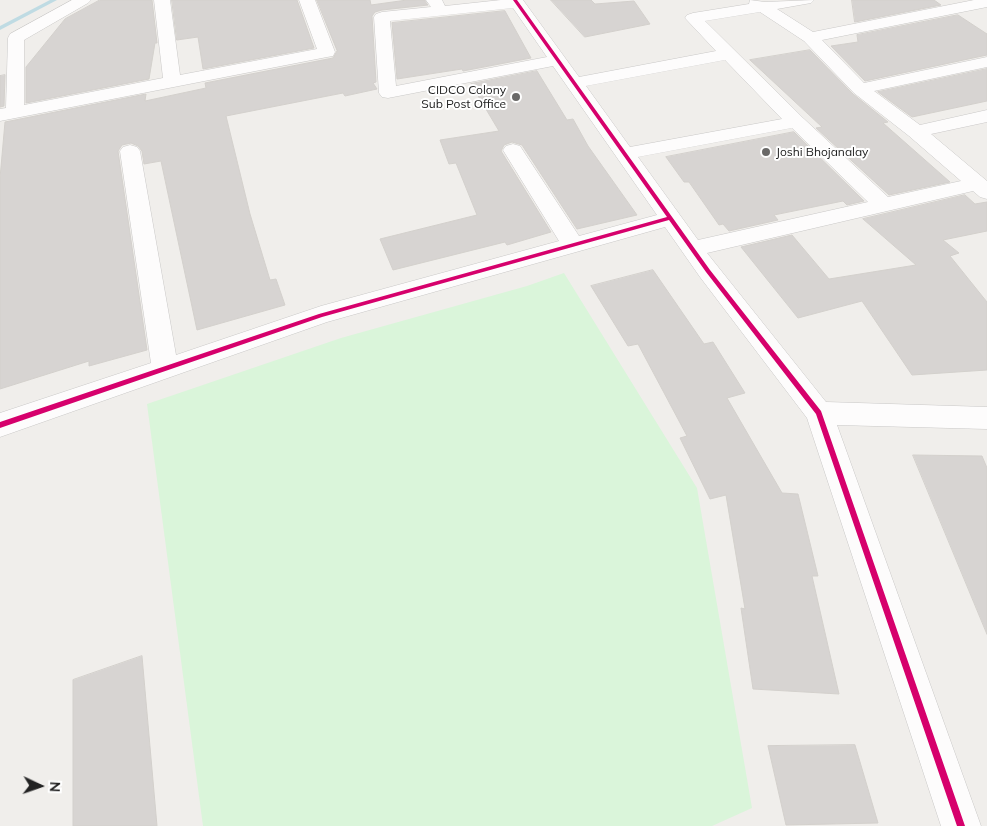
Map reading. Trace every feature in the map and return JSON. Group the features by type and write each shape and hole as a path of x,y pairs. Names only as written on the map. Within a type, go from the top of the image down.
{"street":[{"path":"0,50 8,41 84,0"},
{"path":"162,0 172,82"},
{"path":"8,41 8,114 328,52 307,0"},
{"path":"806,0 698,11 693,18 796,122 884,205"},
{"path":"558,60 388,93 382,17 437,5 516,2 558,60 692,249 819,413 961,826"},
{"path":"810,37 963,3 987,2"},
{"path":"963,3 987,18"},
{"path":"758,4 810,37 860,89 916,132 981,188"},
{"path":"574,83 728,54"},
{"path":"860,89 987,62"},
{"path":"916,132 987,116"},
{"path":"624,154 796,122"},
{"path":"513,150 573,245"},
{"path":"130,151 165,368"},
{"path":"692,249 884,205 981,188"},
{"path":"0,425 321,315 670,218"},
{"path":"819,413 987,418"}],"green space":[{"path":"564,273 697,488 752,808 712,826 203,826 147,404 341,338 527,286"}],"building":[{"path":"100,0 152,0 157,43 155,43 149,79 26,103 26,67 65,19"},
{"path":"172,0 297,0 314,48 203,69 198,37 177,40"},
{"path":"317,0 370,0 371,5 407,0 424,0 428,5 382,10 375,12 372,16 376,82 373,83 377,89 345,96 343,93 226,116 250,214 270,280 276,279 285,305 197,330 161,161 144,164 142,151 138,146 131,143 122,145 118,151 147,350 89,366 89,361 0,389 0,178 5,122 146,94 145,101 206,88 205,83 333,58 337,51"},
{"path":"551,0 591,0 595,4 634,1 650,24 585,37"},
{"path":"852,0 934,0 941,5 855,22"},
{"path":"505,11 531,58 463,71 462,69 397,79 392,23"},
{"path":"958,15 987,34 987,55 865,81 831,46 858,42 857,35"},
{"path":"810,50 853,94 888,122 883,123 950,182 889,195 816,128 822,127 750,60"},
{"path":"987,69 987,101 912,117 878,92"},
{"path":"537,71 567,120 573,119 588,146 637,215 577,229 522,145 512,142 504,145 501,151 551,232 507,245 505,242 393,270 380,239 477,215 456,163 449,164 440,140 499,131 471,84"},
{"path":"5,75 4,106 0,107 0,76"},
{"path":"794,132 864,201 847,205 843,201 774,215 778,220 729,231 723,224 719,225 689,182 684,182 666,157"},
{"path":"965,195 975,204 987,202 987,231 943,240 959,253 950,256 987,302 987,370 912,375 862,301 798,318 741,247 792,235 829,279 916,265 863,219"},
{"path":"653,270 704,344 713,342 745,393 727,398 782,493 798,494 818,576 812,576 839,694 753,689 741,608 745,609 726,495 710,499 680,438 687,436 638,344 628,346 591,286"},
{"path":"913,455 982,456 987,468 987,634"},
{"path":"142,656 157,826 73,826 73,680"},
{"path":"855,745 878,823 786,825 768,746"}],"waterway":[{"path":"1,28 54,0"}],"cycle path":[{"path":"515,0 708,271 819,413 961,826"},
{"path":"0,425 321,315 670,218"}],"place":[{"name":"CIDCO Colony Sub Post Office","path":"516,97"},
{"name":"Joshi Bhojanalay","path":"766,152"}]}
